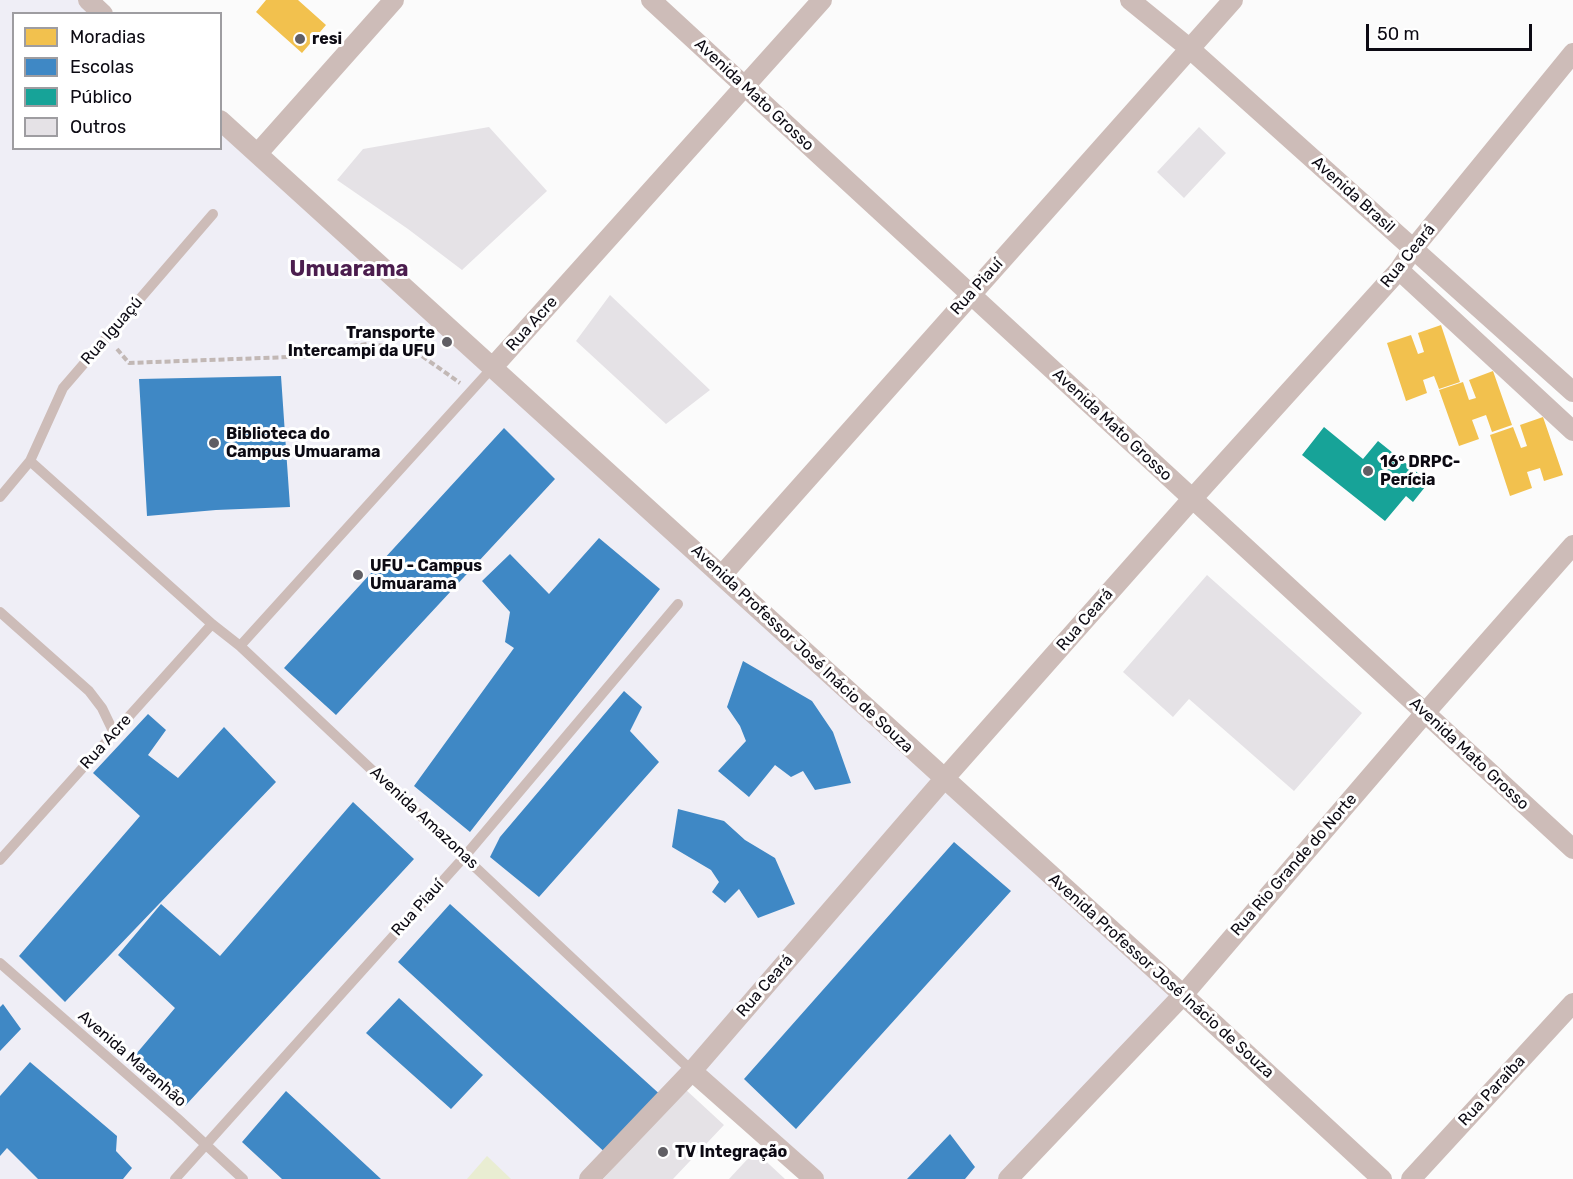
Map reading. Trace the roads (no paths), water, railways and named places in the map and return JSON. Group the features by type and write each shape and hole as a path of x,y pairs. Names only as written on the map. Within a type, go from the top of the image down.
{"street":[{"path":"88,0 101,12"},
{"path":"258,153 394,0"},
{"name":"Avenida Mato Grosso","path":"651,0 1573,849"},
{"name":"Rua Acre","path":"492,368 822,0"},
{"name":"Avenida Brasil","path":"1130,0 1190,48 1573,392"},
{"name":"Rua Piauí","path":"722,574 1233,0"},
{"name":"Rua Ceará","path":"589,1179 692,1071 944,779 1192,498 1399,270 1413,249 1573,54"},
{"name":"Avenida Professor José Inácio de Souza","path":"222,122 722,574 1382,1179"},
{"path":"1399,270 1573,430"},
{"name":"Rua Rio Grande do Norte","path":"1008,1179 1183,995 1425,713 1573,545"},
{"name":"Rua Paraíba","path":"1411,1179 1573,1003"},
{"name":"Avenida Amazonas","path":"692,1071 814,1179"}],"lane":[{"name":"Rua Iguaçú","path":"30,461 63,388 213,214"},
{"name":"Rua Acre","path":"240,646 492,368"},
{"path":"0,497 30,461"},
{"name":"Avenida Amazonas","path":"30,461 212,624 240,646 692,1071"},
{"name":"Rua Piauí","path":"175,1179 465,856 678,604"},
{"path":"0,612 89,691 102,708 114,733"},
{"name":"Rua Acre","path":"0,860 212,624"},
{"name":"Avenida Maranhão","path":"0,963 243,1179"}],"place":[{"name":"resi","path":"300,39"},
{"name":"Transporte Intercampi da UFU","path":"447,342"},
{"name":"Biblioteca do Campus Umuarama","path":"214,443"},
{"name":"16° DRPC- Perícia","path":"1368,471"},
{"name":"UFU - Campus Umuarama","path":"358,575"},
{"name":"TV Integração","path":"663,1152"}],"district":[{"name":"Umuarama","path":"349,270"}]}
